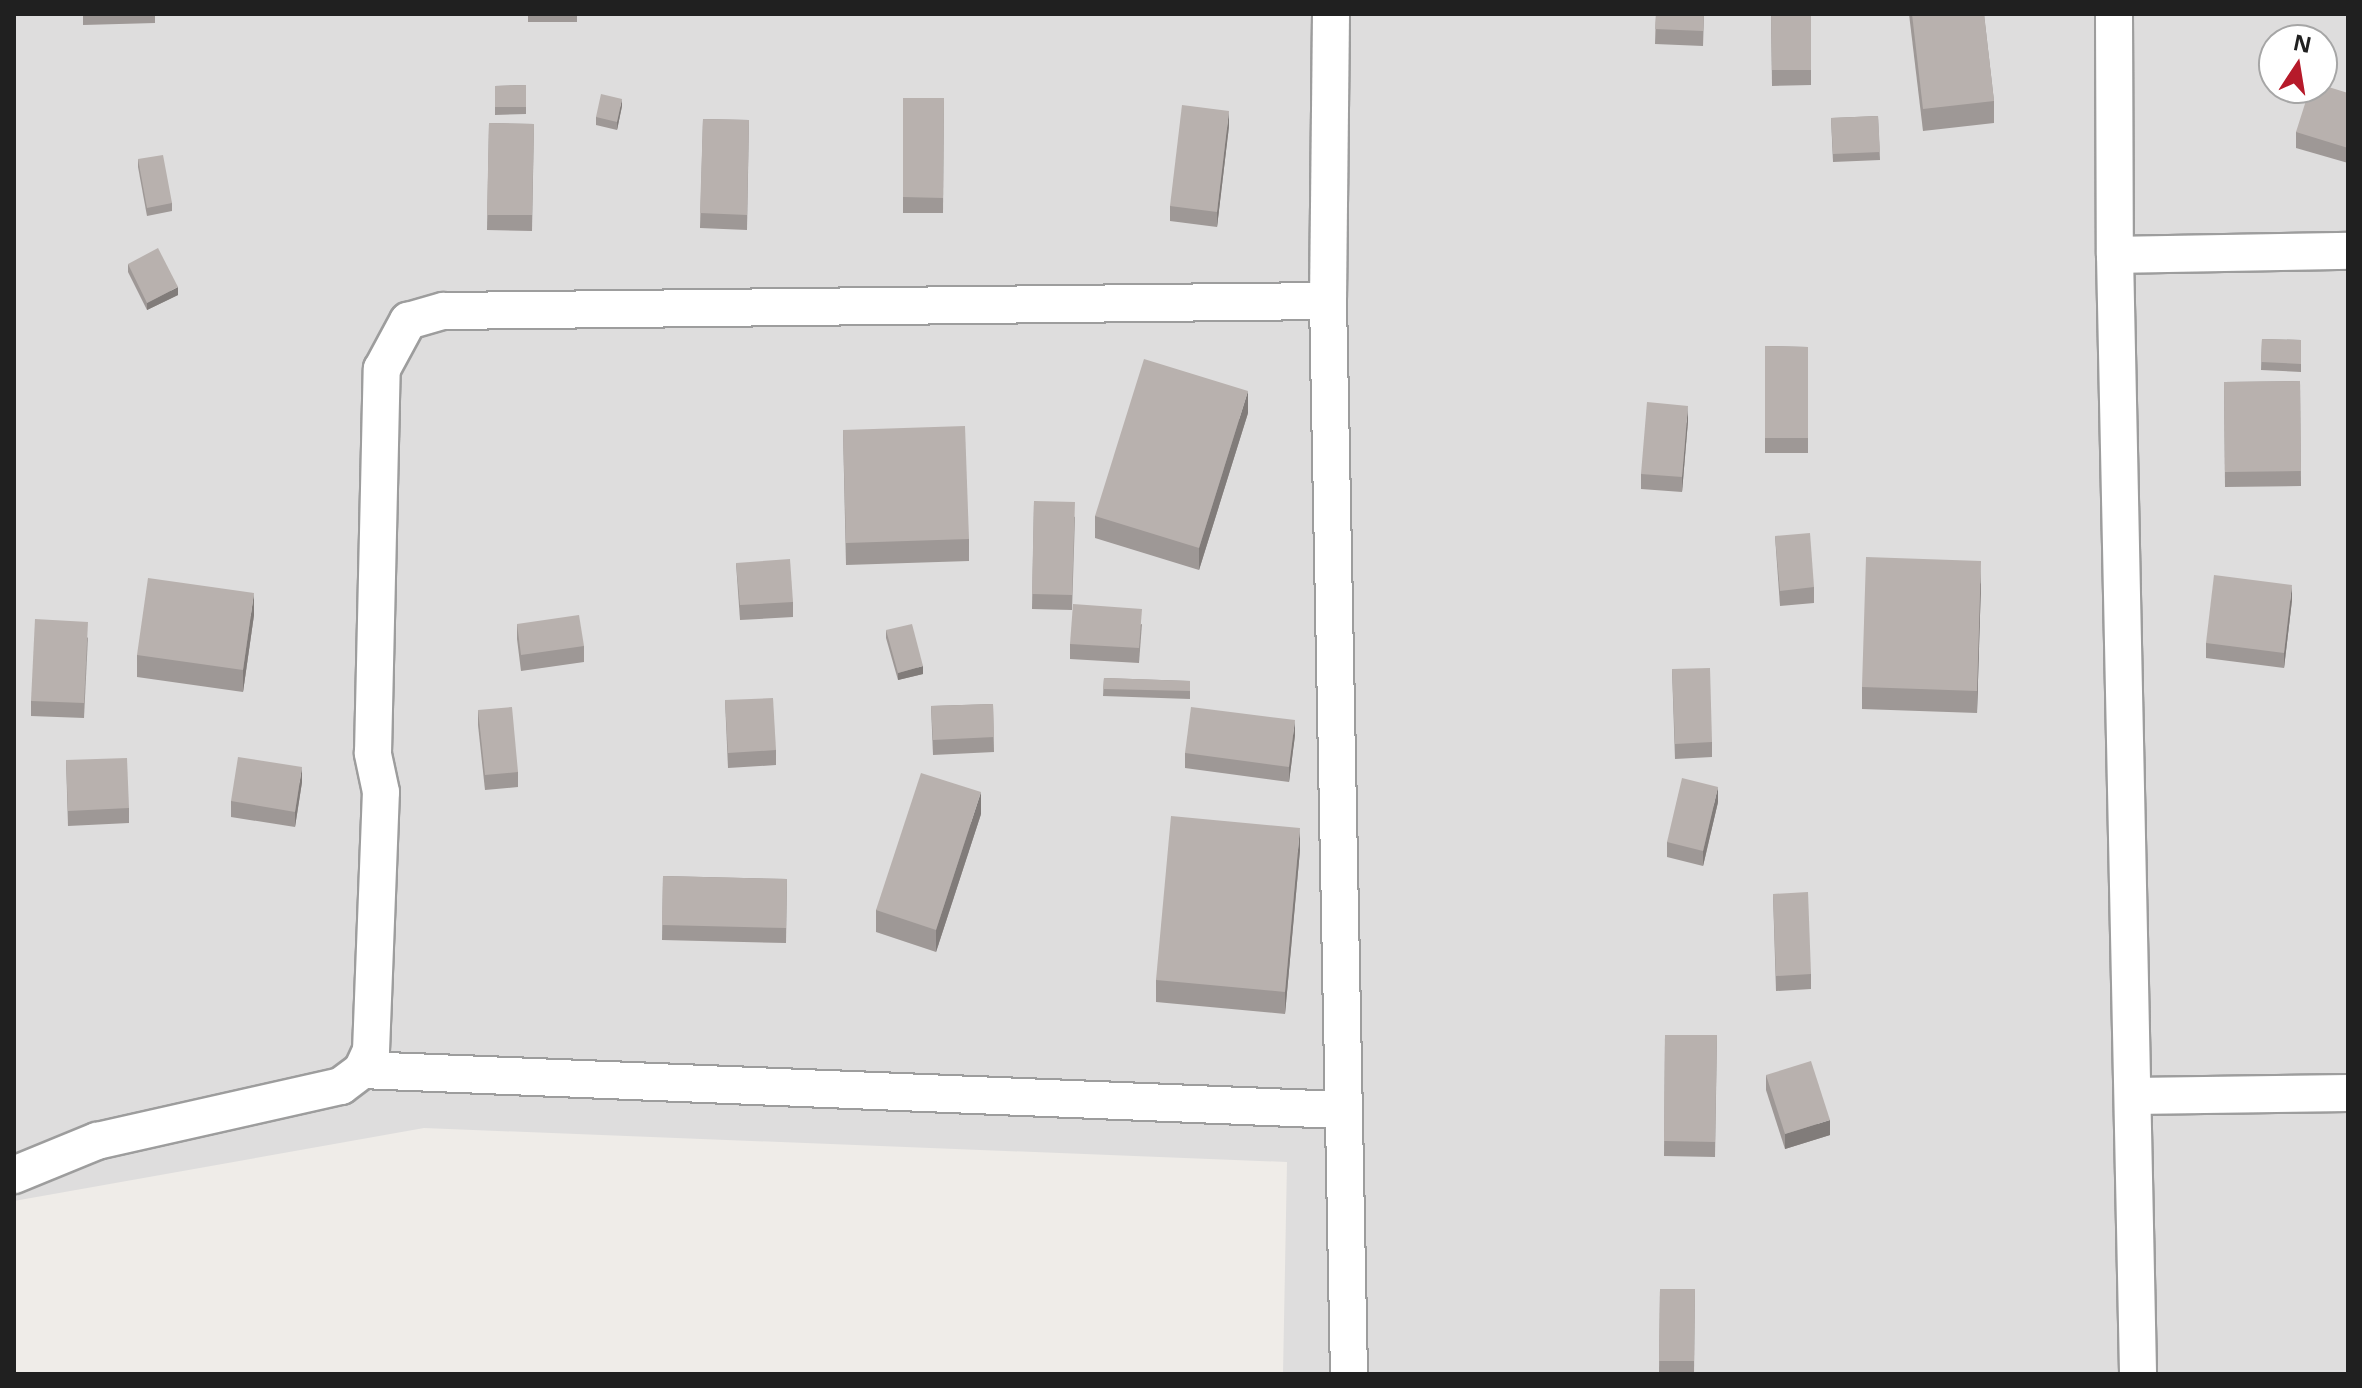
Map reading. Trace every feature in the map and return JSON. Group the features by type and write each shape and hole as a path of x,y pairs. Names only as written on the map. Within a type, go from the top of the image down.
{"street":[{"path":"1331,14 1328,301 1341,1110 1349,1374"},
{"path":"2114,14 2115,255 2138,1374"},
{"path":"2115,255 2348,251"},
{"path":"14,1175 97,1141 341,1086 362,1070 371,1051 381,792 373,753 382,369 408,321 444,311 1328,301"},
{"path":"362,1070 1341,1110"},
{"path":"2133,1096 2348,1093"}],"shaded area":[{"path":"14,14 2348,14 2348,1374 1283,1374 1287,1162 424,1128 14,1201"}],"building":[{"path":"1656,14 1704,14 1703,31 1655,29"},
{"path":"1771,14 1811,14 1811,70 1772,70"},
{"path":"1912,14 1984,14 1994,101 1923,109"},
{"path":"526,85 526,107 495,107 495,86"},
{"path":"2338,90 2348,93 2348,148 2296,132 2305,104 2338,104"},
{"path":"601,94 622,99 617,122 596,117"},
{"path":"903,98 944,98 943,198 903,197"},
{"path":"1182,105 1229,111 1217,212 1170,206"},
{"path":"1878,116 1880,152 1833,154 1831,118"},
{"path":"703,119 749,120 747,215 700,213"},
{"path":"489,123 534,124 532,215 487,215"},
{"path":"163,155 172,203 147,208 138,159"},
{"path":"158,248 178,287 147,303 128,264"},
{"path":"2262,339 2301,340 2301,364 2261,362"},
{"path":"1765,346 1808,347 1808,438 1765,438"},
{"path":"1144,359 1248,391 1199,548 1095,516"},
{"path":"2300,381 2301,471 2225,472 2224,382"},
{"path":"1647,402 1688,406 1682,477 1641,474"},
{"path":"965,426 969,539 846,543 843,430"},
{"path":"1034,501 1075,502 1072,595 1032,594"},
{"path":"1810,533 1814,587 1780,591 1775,536"},
{"path":"1866,557 1981,561 1977,691 1862,687"},
{"path":"790,559 793,602 740,605 736,563"},
{"path":"2214,575 2292,585 2284,653 2206,643"},
{"path":"148,578 254,593 243,670 137,655"},
{"path":"1073,604 1142,609 1139,648 1070,644"},
{"path":"579,615 584,646 521,655 517,624"},
{"path":"35,619 88,622 84,703 31,701"},
{"path":"912,624 923,666 898,673 886,630"},
{"path":"1710,668 1712,742 1675,744 1672,669"},
{"path":"1104,678 1190,681 1190,691 1103,689"},
{"path":"773,698 776,750 728,753 725,700"},
{"path":"993,704 994,737 933,740 931,706"},
{"path":"512,707 518,772 485,775 478,710"},
{"path":"1191,707 1295,720 1289,767 1185,753"},
{"path":"238,757 302,767 295,812 231,801"},
{"path":"127,758 129,808 68,811 66,760"},
{"path":"921,773 981,792 936,930 876,910"},
{"path":"1682,778 1718,787 1703,851 1667,842"},
{"path":"1171,816 1300,828 1285,992 1156,980"},
{"path":"663,876 787,879 786,928 662,925"},
{"path":"1808,892 1811,974 1776,976 1773,894"},
{"path":"1665,1035 1717,1035 1715,1142 1664,1141"},
{"path":"1811,1061 1830,1120 1785,1134 1766,1075"},
{"path":"1660,1289 1695,1289 1694,1361 1659,1361"}]}
